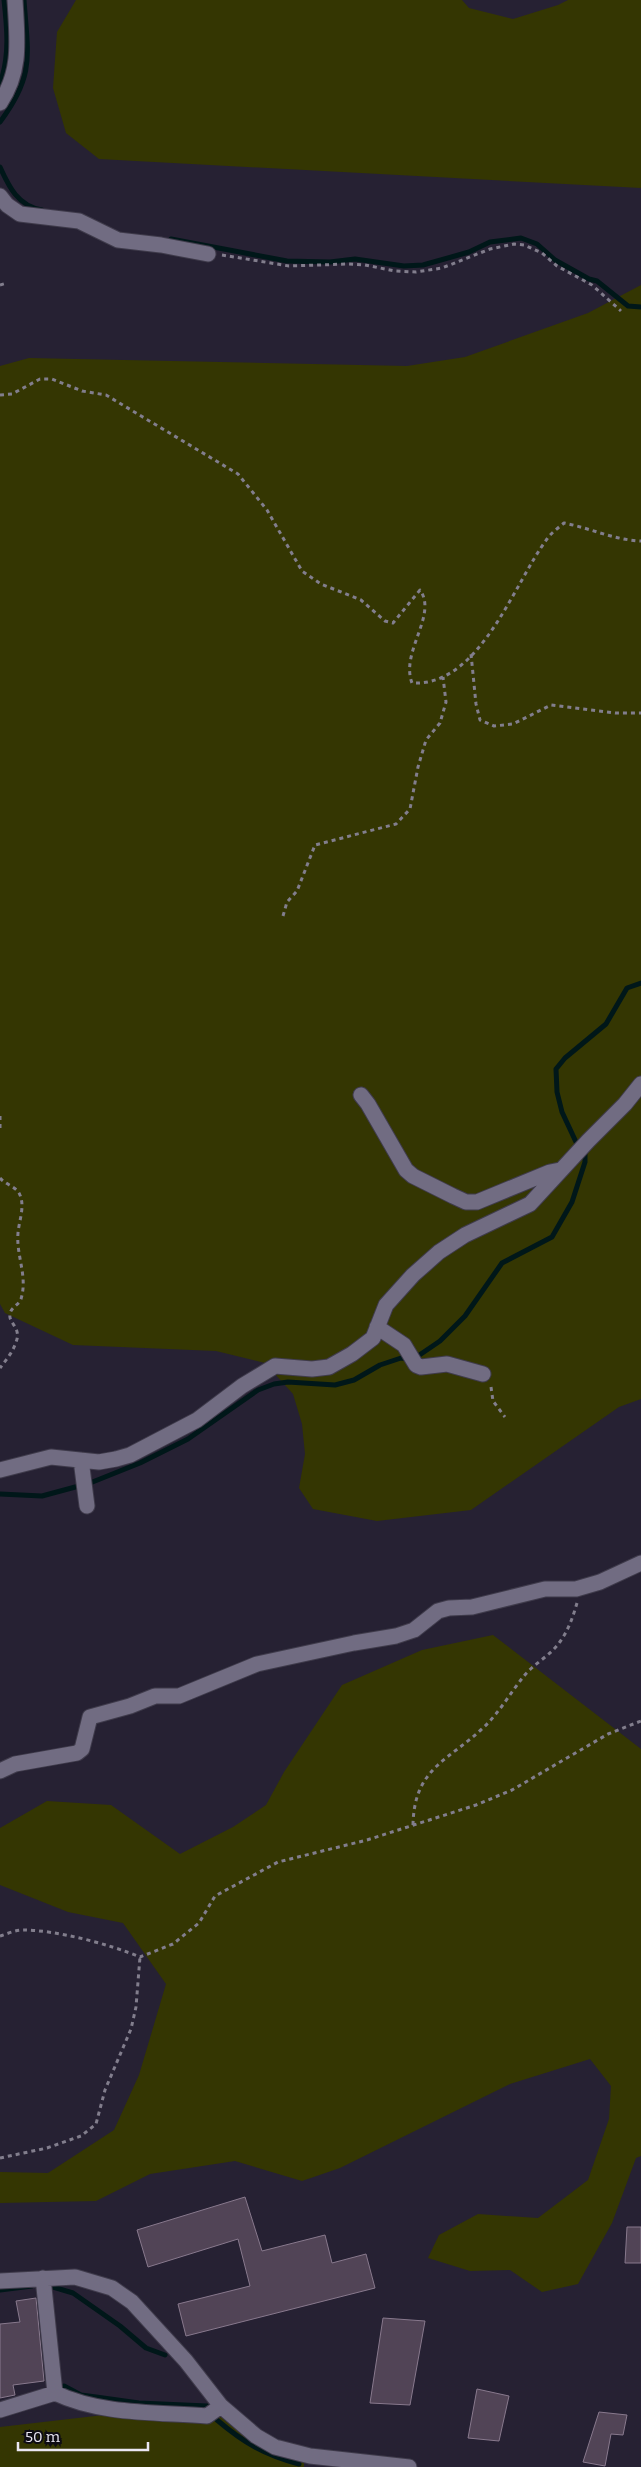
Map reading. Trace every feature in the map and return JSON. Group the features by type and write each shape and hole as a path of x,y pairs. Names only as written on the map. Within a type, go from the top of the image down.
{"street":[{"path":"0,103 10,89 16,71 15,0"},
{"path":"0,196 7,205 20,214 79,221 118,240 161,245 208,254"},
{"path":"0,1470 51,1457 99,1462 130,1455 197,1420 242,1386 275,1366 312,1369 329,1367 352,1354 373,1338 386,1305 413,1275 439,1252 465,1235 530,1204 560,1170 625,1104 641,1084"},
{"path":"361,1095 406,1170 413,1176 466,1202 477,1202 550,1172 560,1170"},
{"path":"378,1327 404,1345 416,1365 421,1367 455,1365 483,1374"},
{"path":"81,1460 87,1506"},
{"path":"0,1770 15,1764 77,1753 82,1750 90,1716 100,1712 130,1706 155,1696 179,1696 257,1664 396,1636 414,1630 438,1611 449,1608 472,1607 545,1589 581,1588 600,1582 641,1563"},
{"path":"0,2281 75,2277 112,2288 132,2302 186,2361 221,2406 242,2426 269,2443 310,2461 409,2467"},
{"path":"43,2278 55,2393"},
{"path":"0,2410 55,2393 72,2401 92,2406 207,2416 221,2406"}],"path":[{"path":"208,254 289,266 348,264 416,272 442,268 490,249 514,244 524,245 542,253 557,266 592,285 621,311"},
{"path":"0,286 7,283"},
{"path":"0,395 12,394 40,379 52,379 82,391 106,395 238,474 267,510 302,570 321,584 361,600 385,621 393,623 420,590 424,595 426,608 413,646 408,674 412,683 424,684 443,677 472,653 495,628 547,538 564,524 585,527 622,540 641,542"},
{"path":"472,653 476,704 480,720 494,726 513,724 551,705 614,713 641,713"},
{"path":"282,916 287,902 297,891 315,845 396,824 410,809 418,767 426,740 440,722 446,702 443,677"},
{"path":"0,1116 2,1120 0,1130"},
{"path":"0,1178 5,1184 16,1188 20,1194 22,1206 18,1245 24,1282 21,1299 10,1312 10,1317 17,1329 17,1340 0,1368"},
{"path":"483,1374 490,1380 493,1401 504,1418"},
{"path":"413,1825 414,1806 420,1788 431,1772 446,1756 485,1727 526,1673 554,1649 570,1626 581,1588"},
{"path":"0,1936 20,1930 49,1932 126,1951 140,1957 173,1944 199,1923 215,1896 278,1862 366,1840 476,1805 512,1790 608,1734 641,1721"},
{"path":"0,2158 47,2148 81,2136 96,2124 105,2090 131,2029 136,2007 140,1957"}],"shaded area":[{"path":"76,0 462,0 469,8 513,19 568,0 641,0 641,188 99,159 66,133 53,88 57,32"},
{"path":"641,285 641,1399 619,1407 471,1510 377,1521 313,1509 299,1488 305,1454 302,1424 293,1394 265,1363 216,1351 73,1345 5,1313 0,1304 0,366 29,358 407,366 465,357 588,313"},
{"path":"493,1635 641,1749 641,2156 636,2158 612,2223 578,2284 542,2292 510,2270 470,2271 428,2258 439,2235 478,2214 538,2218 588,2180 609,2119 611,2086 590,2059 510,2084 340,2168 302,2181 235,2161 150,2174 96,2201 0,2203 0,2172 48,2173 114,2130 139,2075 166,1984 123,1923 68,1912 0,1885 0,1828 47,1801 111,1805 180,1854 233,1827 266,1805 284,1772 342,1685 422,1650"},
{"path":"121,2413 208,2420 221,2417 251,2441 304,2462 304,2467 0,2467 0,2427"}],"building":[{"path":"245,2197 262,2251 325,2235 332,2263 366,2254 375,2288 186,2336 178,2304 250,2286 238,2239 148,2267 137,2230"},
{"path":"627,2227 641,2227 641,2263 625,2263"},
{"path":"36,2298 44,2381 13,2385 15,2395 0,2398 0,2324 20,2322 16,2301"},
{"path":"383,2318 425,2321 410,2405 370,2403"},
{"path":"477,2389 509,2396 499,2441 468,2438"},
{"path":"599,2412 627,2415 623,2435 611,2434 605,2466 583,2462"}],"waterway":[{"path":"0,83 6,52 7,31 4,0"},
{"path":"0,122 19,91 27,64 24,0"},
{"path":"0,167 15,194 27,204 42,210"},
{"path":"171,239 287,261 330,262 355,259 404,266 423,265 469,252 490,242 521,238 537,244 555,260 589,279 597,281 628,306 641,307"},
{"path":"576,1142 562,1112 557,1092 556,1069 565,1058 606,1024 627,988 641,983"},
{"path":"418,1356 440,1341 465,1316 502,1263 552,1237 572,1202 585,1162 585,1154"},
{"path":"90,1483 140,1463 188,1439 258,1390 274,1384 288,1382 335,1385 354,1380 380,1365 401,1358 408,1359"},
{"path":"0,1494 42,1496 79,1486"},
{"path":"0,2290 32,2286"},
{"path":"53,2287 73,2293 120,2326 146,2348 165,2355"},
{"path":"64,2386 81,2395 139,2403 207,2406"},
{"path":"217,2420 255,2447 276,2457 299,2464"}]}
